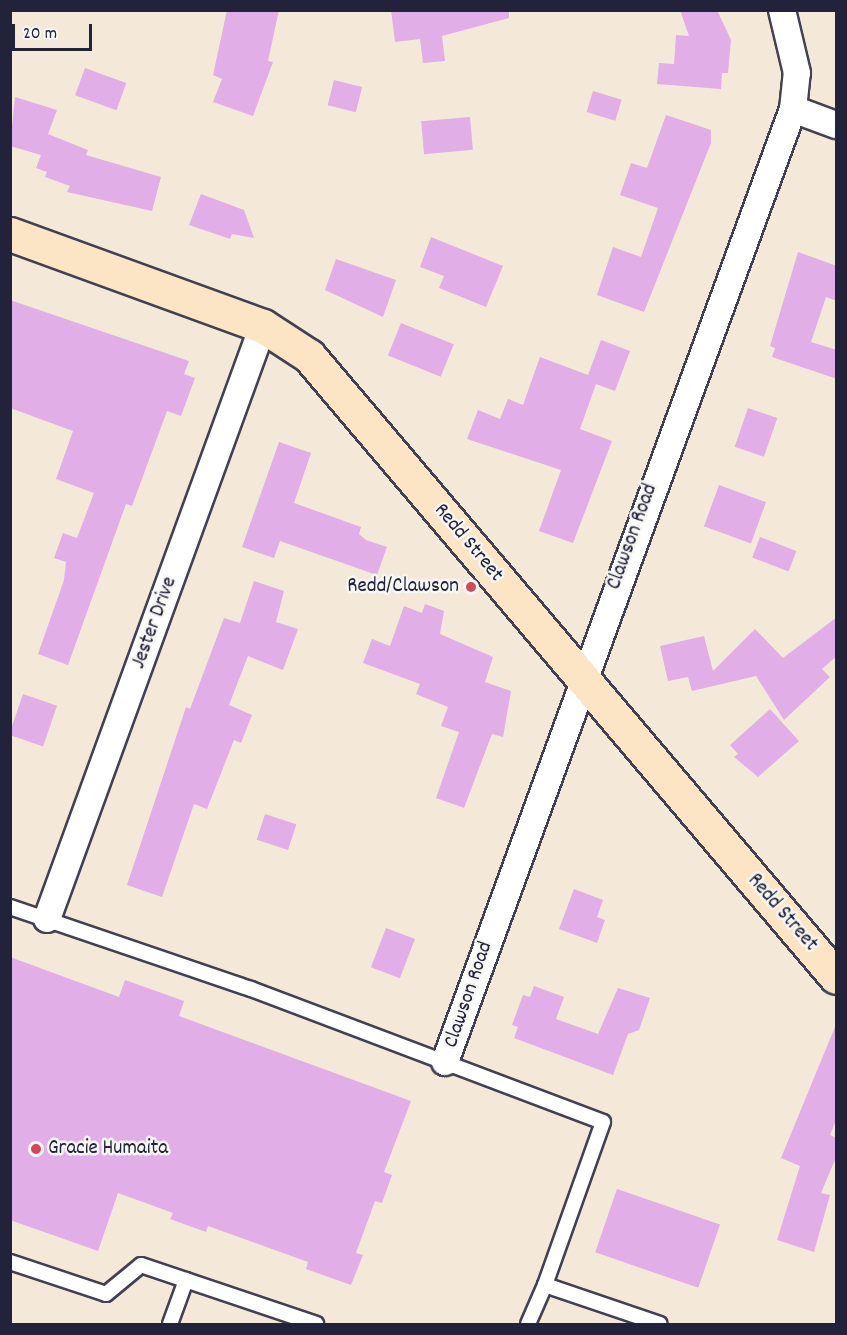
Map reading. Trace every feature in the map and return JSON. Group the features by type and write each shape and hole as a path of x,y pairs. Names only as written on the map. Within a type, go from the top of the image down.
{"street":[{"name":"Clawson Road","path":"445,1062 581,678 793,109 797,73 782,10"},
{"path":"793,109 837,125"},
{"name":"Redd Street","path":"10,234 262,326 309,356 837,977"},
{"name":"Jester Drive","path":"46,920 262,326"}],"lane":[{"path":"10,907 445,1062 603,1122 545,1285 528,1324"},
{"path":"10,1262 106,1294 141,1265 316,1324"},
{"path":"170,1324 186,1280"},
{"path":"545,1285 660,1324"}],"building":[{"path":"227,10 279,10 268,61 273,62 253,116 213,102 222,79 213,75"},
{"path":"391,10 509,10 509,18 442,36 445,61 423,63 420,39 395,42"},
{"path":"680,10 717,10 731,40 728,73 722,73 721,89 657,84 659,63 674,64 676,35 689,36"},
{"path":"85,68 126,83 116,110 75,95"},
{"path":"334,80 362,87 356,112 328,105"},
{"path":"593,91 622,100 615,121 587,112"},
{"path":"15,97 57,110 48,134 88,150 86,155 161,177 152,211 67,192 70,186 45,177 47,172 36,168 41,155 10,146"},
{"path":"666,115 711,130 711,143 644,312 597,295 613,247 641,257 658,208 620,195 631,163 647,168"},
{"path":"470,117 473,150 424,154 421,121"},
{"path":"201,194 244,210 254,238 232,234 230,239 189,225"},
{"path":"431,237 503,266 486,307 439,288 444,276 420,267"},
{"path":"798,252 837,266 837,301 826,297 811,342 837,350 837,379 772,357 775,348 770,346"},
{"path":"336,259 396,280 383,317 325,290"},
{"path":"10,300 189,361 184,374 195,378 181,416 167,411 132,506 126,504 68,665 38,654 64,580 66,562 54,558 63,533 77,538 94,493 56,479 73,431 10,408"},
{"path":"401,323 454,344 441,377 388,355"},
{"path":"601,340 630,351 615,391 596,384 580,429 612,441 573,543 539,531 561,470 467,439 478,410 500,419 508,399 523,405 540,357 588,375"},
{"path":"748,408 777,418 764,457 735,447"},
{"path":"279,442 311,453 294,503 361,527 359,534 366,540 387,547 377,575 280,541 274,558 242,547"},
{"path":"719,485 766,502 751,543 704,526"},
{"path":"760,537 796,551 789,572 752,558"},
{"path":"254,581 284,591 276,622 298,629 283,670 248,656 229,705 252,715 241,743 234,740 207,809 194,804 162,897 127,885 186,707 190,709 224,618 240,623"},
{"path":"425,604 444,611 440,634 493,657 485,682 511,691 503,737 492,734 464,808 436,798 459,732 441,726 448,707 416,694 420,684 363,663 372,639 390,646 404,606 422,613"},
{"path":"837,617 837,656 822,669 830,677 784,720 756,676 692,691 688,677 668,681 660,646 704,636 713,671 755,629 783,658"},
{"path":"23,694 57,706 43,746 10,735"},
{"path":"770,709 799,741 758,777 734,757 738,754 730,745"},
{"path":"265,814 296,824 288,850 257,840"},
{"path":"574,889 603,900 597,917 605,920 597,943 559,929"},
{"path":"386,928 415,939 400,978 371,967"},
{"path":"10,957 119,997 125,980 184,1001 179,1016 411,1101 384,1172 392,1175 382,1203 375,1201 356,1253 363,1255 351,1285 306,1269 308,1262 208,1226 206,1232 170,1219 173,1213 118,1193 98,1251 10,1220"},
{"path":"534,986 564,997 556,1019 598,1034 618,988 650,998 639,1030 628,1034 613,1075 514,1038 518,1027 512,1025 523,995 530,997"},
{"path":"837,1022 837,1118 830,1135 837,1138 837,1155 821,1193 830,1195 814,1252 777,1240 800,1166 781,1158"},
{"path":"617,1189 720,1224 698,1288 595,1252"}],"place":[{"name":"Redd/Clawson","path":"471,587"},
{"name":"Gracie Humaita","path":"36,1149"}]}
